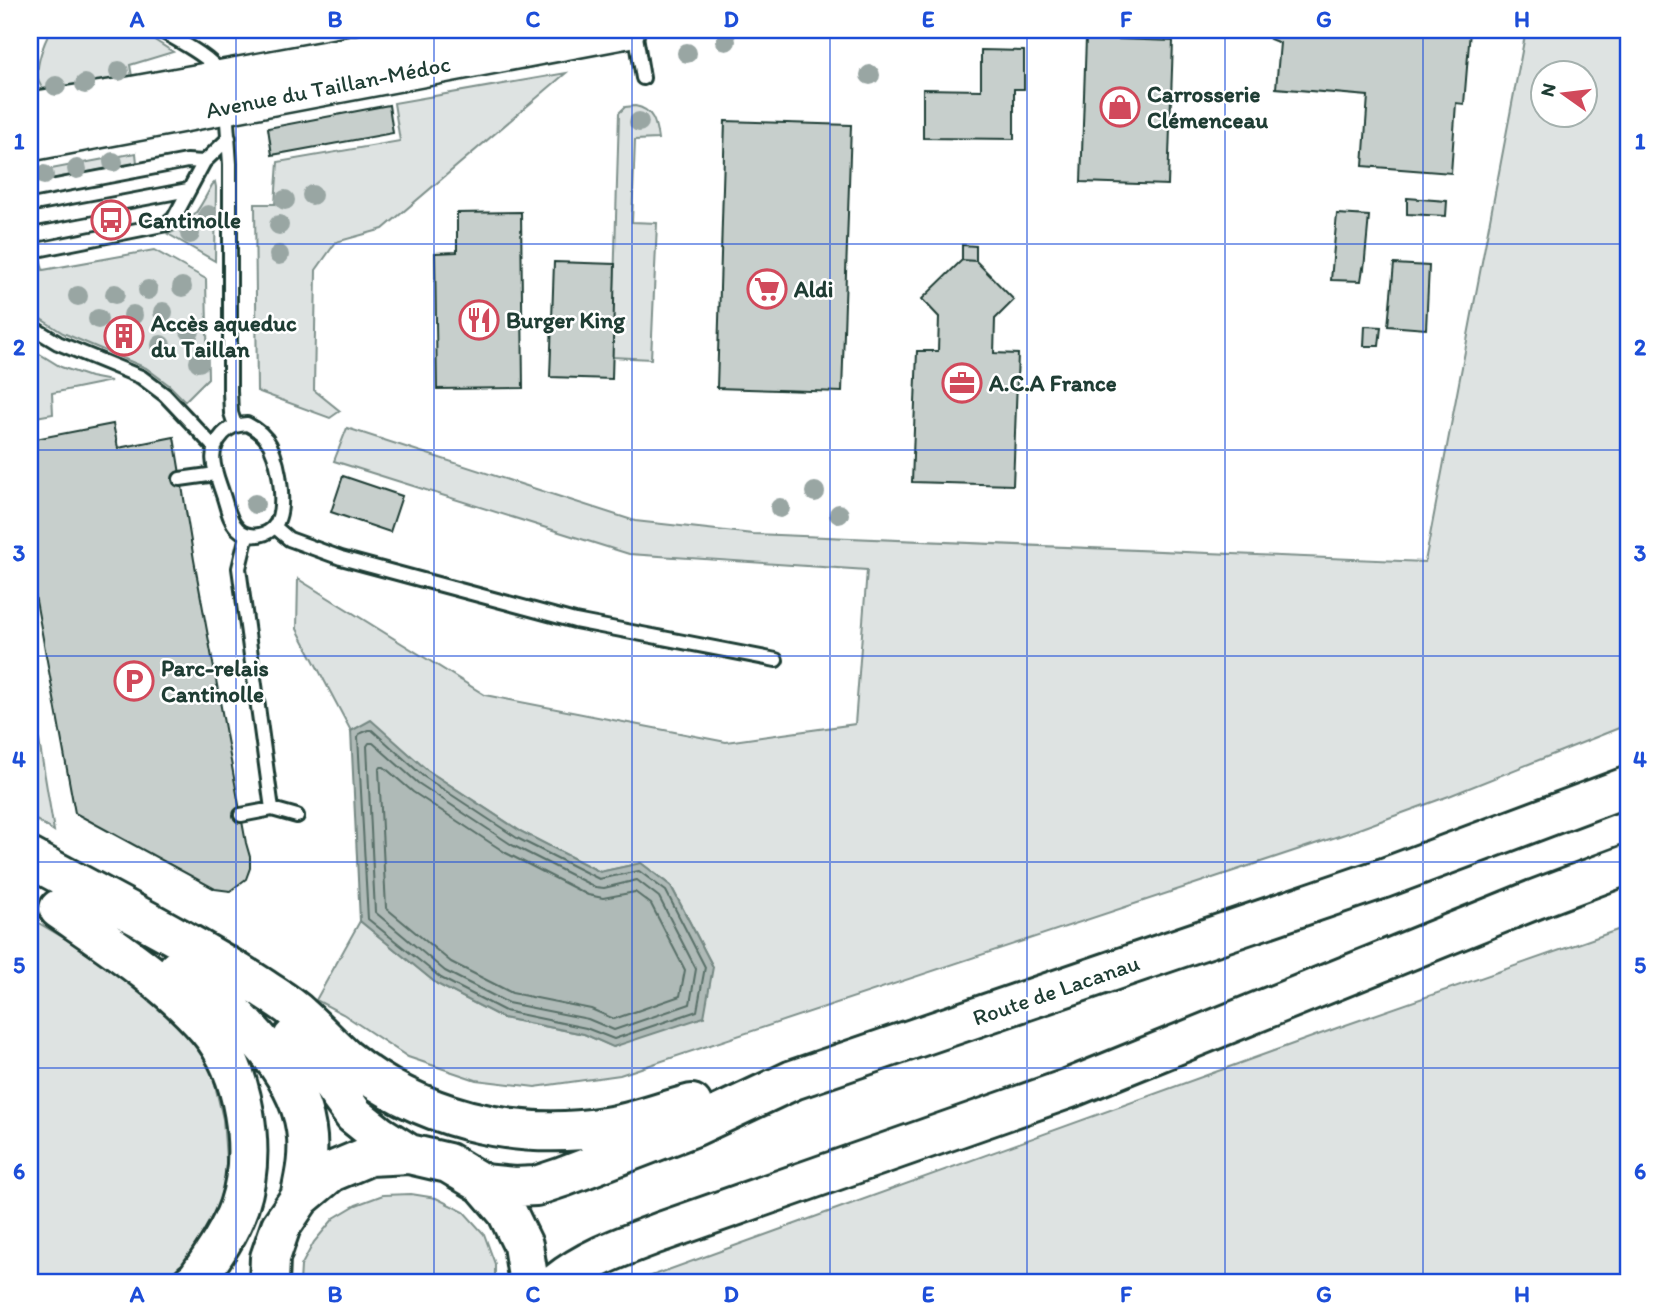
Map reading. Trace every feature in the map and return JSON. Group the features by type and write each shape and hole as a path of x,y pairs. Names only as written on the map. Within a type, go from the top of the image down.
{"main road":[{"name":"Route de Lacanau","path":"483,1184 514,1188 563,1177 693,1127 793,1080 1384,878 1629,786"},
{"path":"30,858 261,987 298,1013 345,1058 376,1080 408,1100 450,1116 494,1126 574,1131 608,1127 793,1080"},
{"path":"557,1283 572,1271 613,1250 661,1231 1070,1088 1536,899 1629,864"},
{"path":"44,900 142,948 189,978 226,1006 272,1056 301,1108 306,1127 307,1167 300,1198"},
{"path":"44,900 134,963 185,1004 210,1030 228,1059 242,1097 247,1139 246,1173 239,1206 219,1246 192,1283"},
{"path":"195,948 286,1031 320,1068 354,1115 409,1154"},
{"path":"264,1275 281,1226 300,1198 331,1172 369,1156 409,1154 448,1163 483,1184 508,1212 523,1245 529,1283"}],"street":[{"name":"Avenue du Taillan-Médoc","path":"30,110 130,95 225,101 486,30"},
{"name":"Avenue du Taillan-Médoc","path":"30,143 225,101 627,30"}],"lane":[{"path":"160,30 218,68 225,101 230,164 230,391 231,413 235,425"},
{"path":"635,30 643,78"},
{"path":"30,250 167,224 174,218 204,162 225,101"},
{"path":"30,191 187,161 204,162"},
{"path":"30,220 188,190"},
{"path":"30,326 58,343 141,377 165,395 214,447"},
{"path":"247,424 257,429 269,443 280,476 281,496 275,527 256,536 238,530 232,521 213,462 214,447 228,429 235,425 247,424"},
{"path":"180,479 216,474"},
{"path":"275,527 289,539 341,558 575,621 776,660"},
{"path":"247,535 239,568 272,809"},
{"path":"241,816 272,809 297,816"}],"shaded area":[{"path":"51,30 139,30 173,52 130,65 133,82 48,98 39,82 38,70"},
{"path":"1526,30 1629,30 1629,724 1449,796 1345,834 620,1075 535,1087 476,1080 408,1057 343,1014 316,1000 360,921 437,984 503,1018 584,1034 614,1047 713,967 671,886 641,863 600,872 520,831 427,770 371,721 351,731 297,629 298,579 485,695 726,742 855,724 867,570 629,554 334,461 347,428 635,521 753,534 1425,562"},
{"path":"566,73 383,229 336,242 316,270 314,390 340,411 330,418 257,391 255,204 275,204 278,162 400,141 394,103"},
{"path":"635,106 650,114 655,122 658,139 635,140 632,222 657,223 651,359 612,357 619,113 625,107"},
{"path":"136,153 137,163 30,183 30,173"},
{"path":"215,182 215,261 168,234 190,220"},
{"path":"154,250 206,279 208,378 185,401 146,368 63,333 30,312 30,260 40,258 43,270"},
{"path":"30,348 61,367 111,381 52,393 53,414 30,418"},
{"path":"30,686 54,831 30,816"},
{"path":"30,918 98,958 150,993 181,1027 211,1068 223,1119 227,1172 213,1223 182,1268 159,1283 30,1283"},
{"path":"1629,926 1629,1283 632,1283 1337,1028"},
{"path":"411,1194 436,1198 464,1212 484,1234 495,1264 495,1283 300,1283 301,1266 314,1242 334,1218 356,1205 383,1195"}],"water":[{"path":"371,720 427,770 520,831 600,872 641,863 671,886 713,967 704,1017 613,1047 584,1034 503,1018 437,984 360,921 351,731"}],"building":[{"path":"1276,30 1474,30 1470,31 1464,104 1456,103 1451,173 1363,166 1368,96 1276,88 1280,43 1270,39"},
{"path":"1086,38 1173,41 1168,185 1081,182"},
{"path":"981,50 1024,51 1024,89 1014,89 1014,139 923,138 923,89 981,90"},
{"path":"389,105 393,133 272,155 268,128"},
{"path":"725,121 851,125 842,392 717,388"},
{"path":"1407,198 1447,201 1446,216 1407,214"},
{"name":"Burger King","path":"521,212 523,388 437,389 435,253 457,252 457,213"},
{"path":"1337,214 1369,216 1361,281 1331,280"},
{"path":"962,245 976,246 976,261 962,260"},
{"path":"962,260 976,261 1014,300 995,319 994,353 1018,354 1013,485 912,482 917,351 938,351 939,317 922,299"},
{"path":"554,262 615,264 612,379 550,377"},
{"path":"1394,264 1429,266 1426,329 1388,326"},
{"path":"1365,326 1381,327 1379,346 1364,346"},
{"name":"Accès aqueduc du Taillan","path":"118,330 132,334 129,344 115,338"},
{"name":"Parc-relais Cantinolle","path":"113,424 118,448 174,437 194,560 250,857 246,879 230,891 215,889 75,813 30,568 30,440"},
{"path":"343,476 402,496 390,532 331,512"}],"tram line":[{"path":"299,31 308,30"}],"place":[{"name":"Carrosserie Clémenceau","path":"1120,107"},
{"name":"Cantinolle","path":"111,220"},
{"name":"Aldi","path":"767,289"},
{"name":"Burger King","path":"479,320"},
{"name":"Accès aqueduc du Taillan","path":"124,336"},
{"name":"A.C.A France","path":"962,383"},
{"name":"Parc-relais Cantinolle","path":"134,681"}]}
